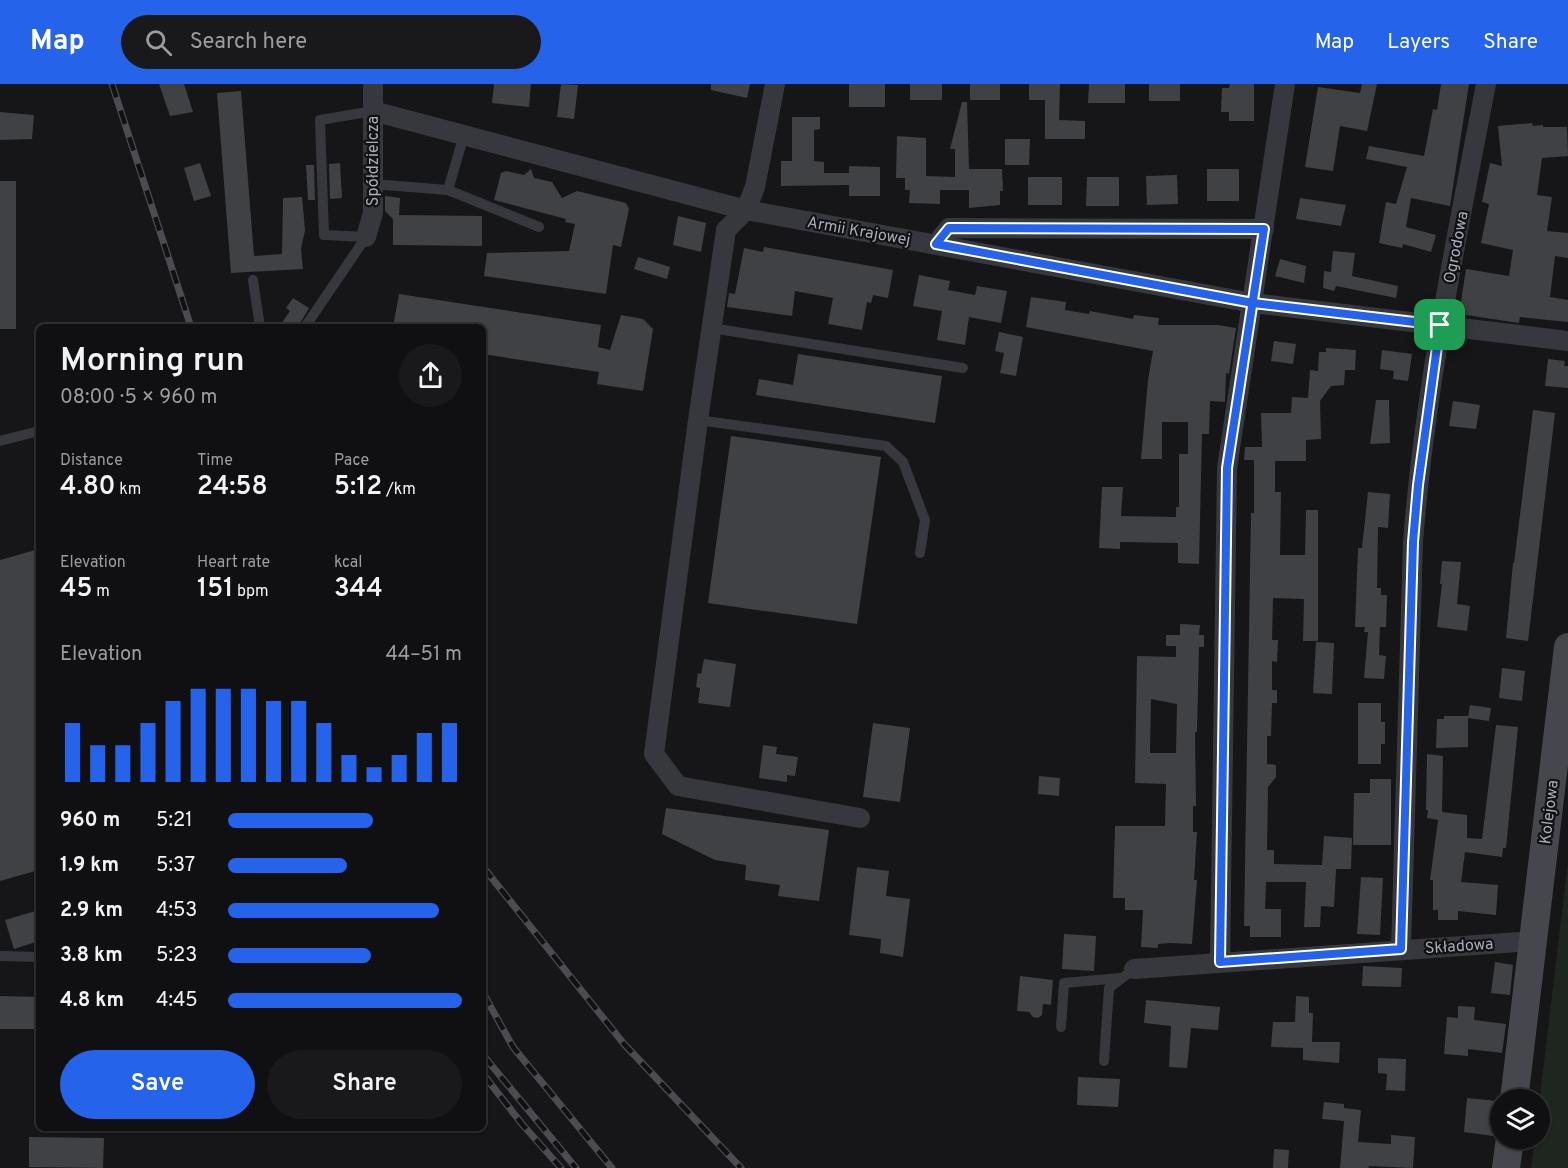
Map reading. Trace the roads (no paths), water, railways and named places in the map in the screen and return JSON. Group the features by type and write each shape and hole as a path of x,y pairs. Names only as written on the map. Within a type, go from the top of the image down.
{"street":[{"name":"Spółdzielcza","path":"366,237 372,213 373,84"},
{"path":"775,84 755,187 746,210 726,230 698,420 654,754 678,786 860,818"},
{"path":"1220,962 1227,468 1285,84"},
{"name":"Ogrodowa","path":"1401,949 1413,542 1418,485 1440,325 1486,84"},
{"name":"Armii Krajowej","path":"372,111 746,210 1253,303 1568,341"},
{"path":"936,244 949,228 1264,229"},
{"name":"Kolejowa","path":"1515,1089 1568,647"},
{"name":"Składowa","path":"1127,974 1220,962 1532,940"},
{"path":"1506,1168 1509,1149"}],"lane":[{"path":"366,237 324,235 320,120 372,111"},
{"path":"448,190 464,135"},
{"path":"372,184 448,190 539,227"},
{"path":"307,324 366,237"},
{"path":"253,280 260,324"},
{"path":"711,328 963,368"},
{"path":"698,420 886,446 903,462 925,520 920,553"},
{"path":"0,441 36,432"},
{"path":"0,956 36,957"},
{"path":"1061,1026 1064,983 1127,974"},
{"path":"1104,1061 1109,988 1127,974"}],"railway":[{"path":"112,84 190,324"},
{"path":"486,871 624,1044 741,1168"},
{"path":"486,998 513,1047 612,1168"},
{"path":"486,1059 576,1168"},
{"path":"486,1078 522,1124 561,1168"}]}
